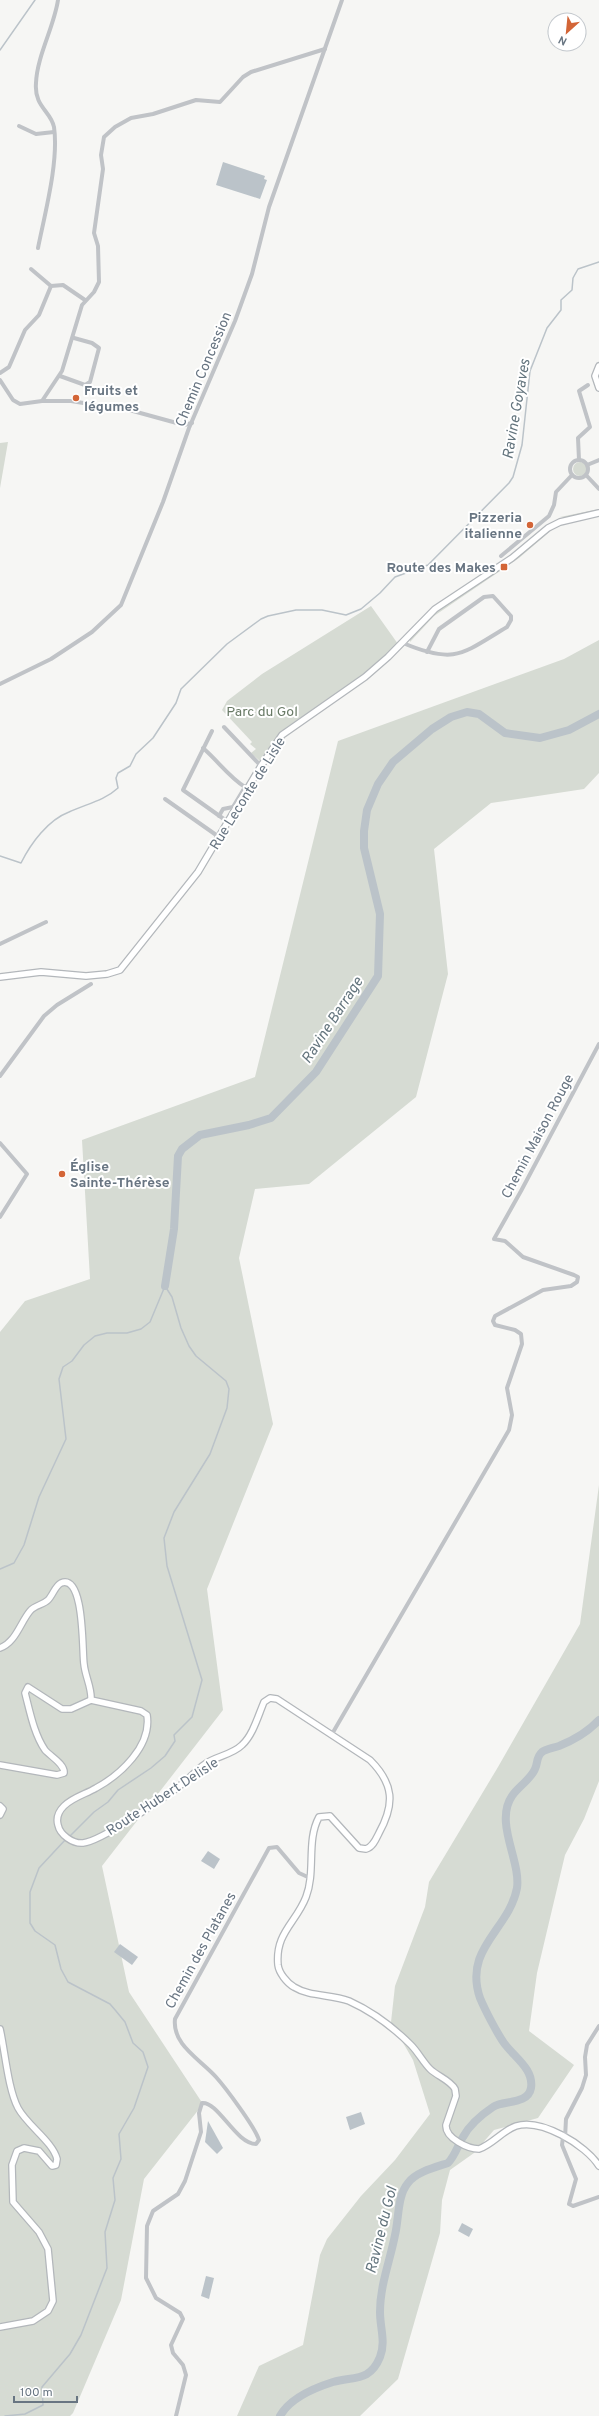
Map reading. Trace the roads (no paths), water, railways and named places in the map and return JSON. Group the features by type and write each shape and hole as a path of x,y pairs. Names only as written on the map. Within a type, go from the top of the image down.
{"main road":[{"path":"599,366 595,376 599,388"},
{"name":"Rue Leconte de Lisle","path":"0,977 41,972 86,976 107,974 120,970 198,872 261,766 286,731 365,677 403,643 435,608 512,558 548,528 560,522 599,513"},
{"path":"0,1648 9,1642 31,1610 48,1599 59,1585 63,1582 68,1583 74,1589 80,1605 84,1666 91,1700 72,1709 62,1709 47,1702 33,1688 28,1687 25,1693 37,1734 47,1752 63,1768 64,1773 57,1775 0,1765"},
{"name":"Route Hubert Delisle","path":"91,1700 142,1711 147,1715 147,1726 139,1748 128,1763 98,1788 64,1806 57,1821 62,1832 71,1841 82,1843 105,1834 182,1784 209,1762 242,1746 267,1699 277,1699 362,1754 380,1771 388,1787 390,1809 374,1843 366,1849 359,1848 330,1816 320,1817 313,1840 310,1878 302,1904 287,1925 280,1940 278,1968 292,1986 301,1991 335,1997 358,2006 390,2026 410,2044 429,2069 455,2089 456,2096 446,2128 449,2135 455,2139 474,2148 482,2148 504,2131 521,2125 544,2126 564,2138"},
{"path":"0,1806 3,1812 0,1815"},
{"path":"0,2029 15,2101 24,2116 53,2151 57,2160 56,2165 52,2166 42,2152 24,2148 17,2151 13,2159 13,2202 39,2232 48,2249 53,2301 48,2311 33,2321 0,2327"},
{"path":"564,2138 591,2154 599,2166"}],"street":[{"path":"38,248 49,196 54,132 52,122 38,101 36,80 58,0"},
{"name":"Chemin Concession","path":"0,684 51,659 92,632 121,605 163,502 192,422 235,321 250,280 269,207 342,0"},
{"path":"42,400 60,376 74,338 75,326 85,300 94,292 100,279 98,246 94,227 103,169 102,144 106,133 132,118 167,110 196,100 220,102 243,77 251,72 325,49"},
{"path":"19,126 36,134 54,132"},
{"path":"31,269 51,286 63,285 85,300"},
{"path":"0,373 9,366 25,330 39,315 51,286"},
{"path":"60,376 85,385 90,382 99,348 92,343 74,338"},
{"path":"0,380 16,402 25,404 42,400 71,401 133,411 184,425 192,422"},
{"path":"579,460 578,438 590,427 579,391 588,385"},
{"path":"579,460 587,465"},
{"path":"572,475 571,467 574,462 579,460"},
{"path":"587,465 599,460"},
{"path":"586,475 588,470 587,465"},
{"path":"572,475 578,478 586,475"},
{"path":"501,556 549,516 556,492 572,475"},
{"path":"586,475 599,488"},
{"path":"403,643 427,652 452,655 462,654 507,627 511,620 511,616 496,598 490,595 484,597 439,629 427,652"},
{"path":"224,727 261,766"},
{"path":"212,731 183,790 228,822"},
{"path":"203,748 222,764 232,779 245,787 233,807 223,809 219,816"},
{"path":"165,799 219,837"},
{"path":"0,944 46,922"},
{"path":"0,1076 44,1016 57,1005 91,984"},
{"name":"Chemin Maison Rouge","path":"332,1734 509,1430 512,1415 506,1388 522,1344 521,1334 515,1330 495,1325 493,1321 495,1316 543,1290 572,1286 577,1282 578,1277 523,1257 505,1241 494,1238 521,1191 599,1044"},
{"path":"0,1143 27,1174 0,1217"},
{"name":"Chemin des Platanes","path":"176,2416 186,2375 184,2365 174,2353 171,2345 182,2319 180,2313 156,2298 146,2278 148,2221 156,2208 178,2194 185,2181 201,2132 199,2113 202,2103 210,2105 240,2136 249,2142 256,2144 259,2140 217,2078 184,2046 176,2031 175,2018 269,1848 273,1847 280,1850 299,1873 310,1878"},
{"path":"599,2026 587,2045 585,2057 586,2075 582,2088 566,2119 562,2144 576,2179 569,2204 573,2206 599,2197"}],"waterway":[{"path":"0,50 35,0"},
{"name":"Ravine Goyaves","path":"0,856 21,863 35,840 47,826 61,816 101,799 118,788 116,778 118,773 130,766 136,754 153,738 176,703 181,689 227,644 261,619 296,610 322,610 346,615 361,609 380,593 395,577 428,565 509,483 513,477 522,445 530,371 547,328 561,310 561,300 572,290 573,278 578,269 599,262"},
{"name":"Ravine Barrage","path":"165,1286 174,1229 178,1156 182,1149 200,1135 249,1125 271,1118 316,1072 378,976 380,914 364,848 364,831 367,810 378,784 393,762 432,729 451,717 467,712 479,714 505,733 540,738 569,730 599,714"},
{"path":"0,1569 14,1563 24,1545 39,1497 66,1439 59,1379 63,1367 72,1361 84,1345 95,1336 107,1333 127,1333 141,1329 150,1322 165,1286"},
{"path":"69,1837 94,1812 108,1802 118,1790 151,1768 165,1756 175,1741 174,1735 192,1717 202,1680 167,1566 164,1538 174,1512 210,1454 227,1408 229,1389 226,1381 196,1356 189,1346 181,1328 172,1297 165,1286"},
{"name":"Ravine du Gol","path":"280,2416 290,2404 303,2394 333,2382 361,2377 371,2371 376,2365 383,2346 380,2302 395,2235 400,2201 404,2188 412,2179 426,2170 448,2163 453,2157 466,2132 484,2113 497,2105 520,2100 529,2093 531,2088 529,2075 526,2069 504,2043 495,2028 480,1998 476,1981 477,1966 482,1952 505,1916 512,1903 517,1888 517,1877 507,1829 507,1806 512,1796 533,1773 542,1752 575,1738 599,1720"},
{"path":"5,2416 25,2414 43,2405 42,2387 70,2354 81,2335 107,2268 105,2232 115,2200 113,2178 121,2159 119,2134 134,2108 148,2067 143,2052 133,2043 125,2022 116,2011 110,2004 68,1982 61,1969 55,1945 35,1931 30,1923 30,1892 39,1868 66,1839"}],"place":[{"name":"Fruits et légumes","path":"76,398"},
{"name":"Pizzeria italienne","path":"530,525"},
{"name":"Route des Makes","path":"504,567"},
{"name":"Église Sainte-Thérèse","path":"62,1174"}],"park label":[{"name":"Parc du Gol","path":"262,711"}]}
